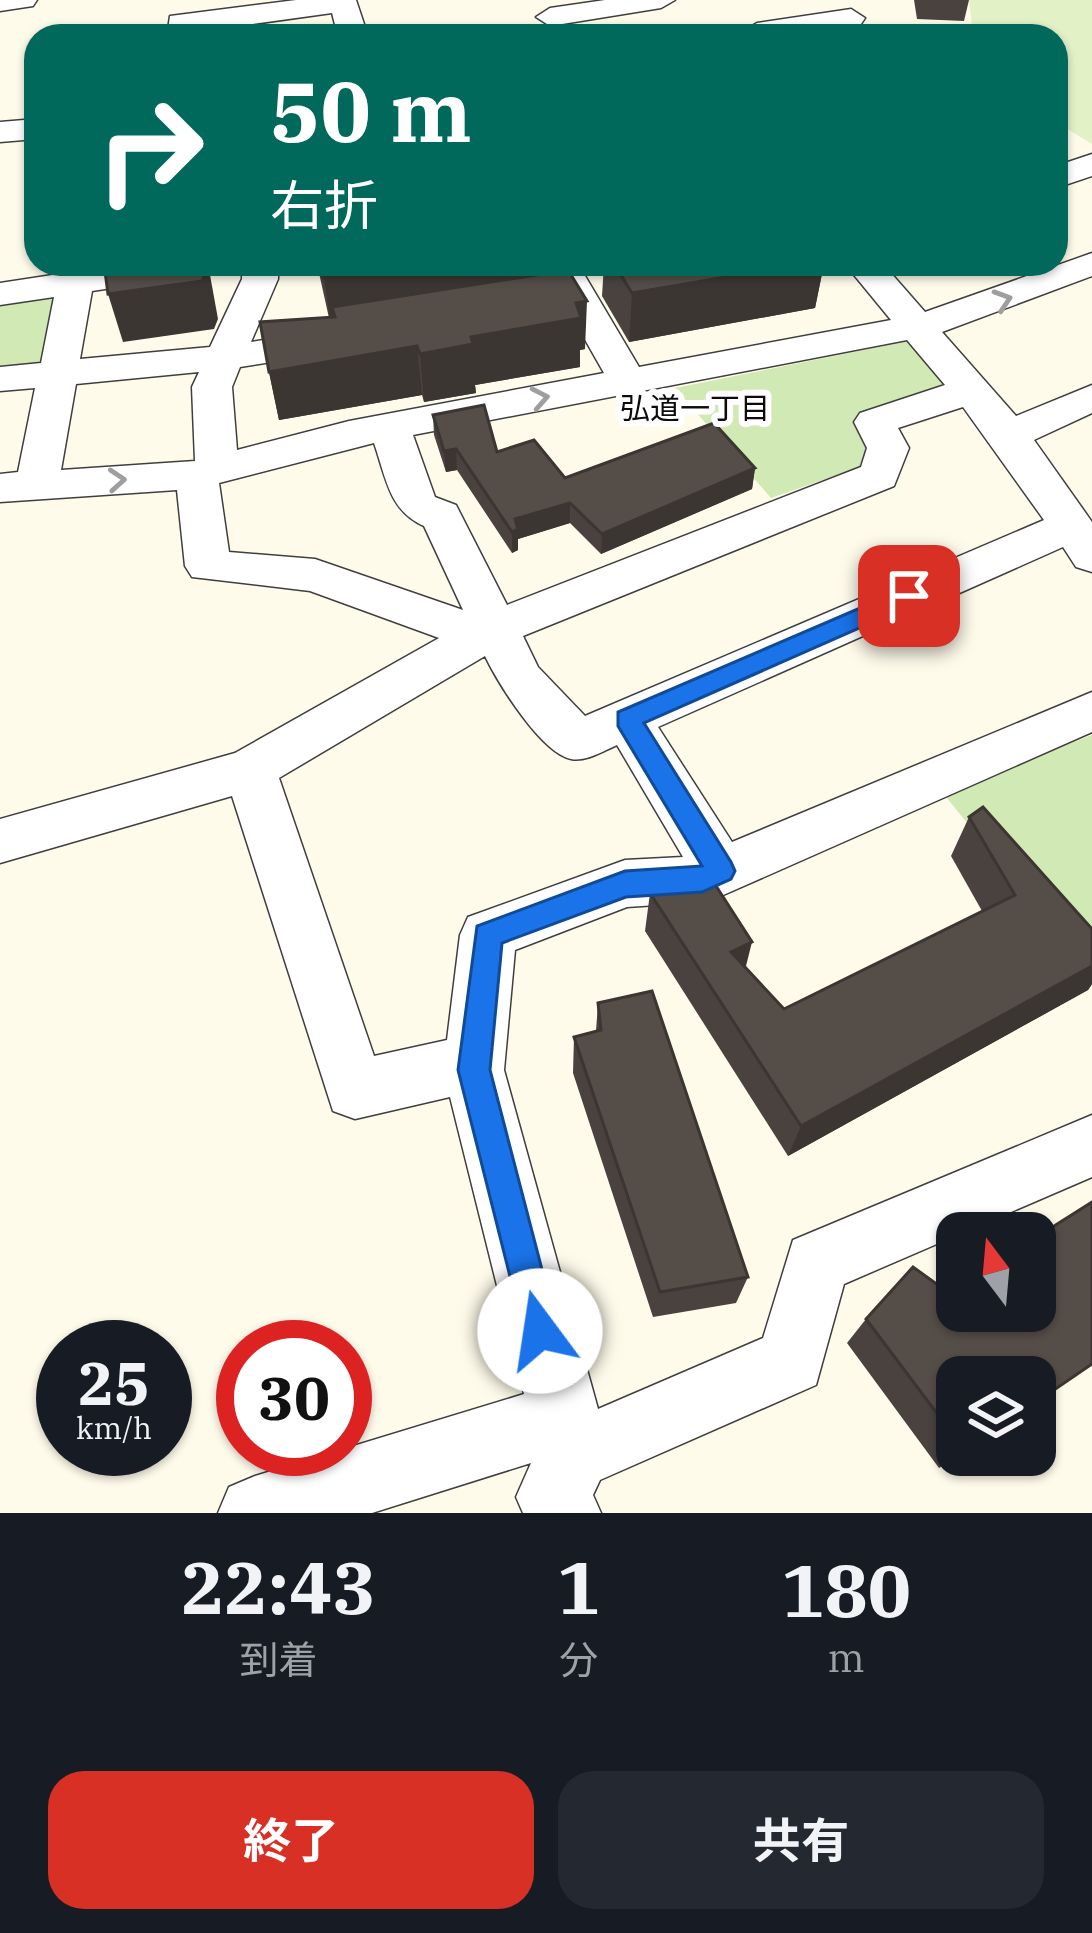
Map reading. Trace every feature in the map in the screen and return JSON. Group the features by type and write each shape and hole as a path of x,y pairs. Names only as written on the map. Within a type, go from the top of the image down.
{"street":[{"path":"0,2 23,0"},
{"path":"561,24 536,11 661,0"},
{"path":"180,24 325,3 344,3 350,24"},
{"path":"811,24 851,18"},
{"path":"0,294 71,276"},
{"path":"79,276 62,374 19,487 207,472 389,427 922,326 1066,276"},
{"path":"260,276 212,387 208,566 315,575 415,614 489,631"},
{"path":"389,427 417,506 441,516 489,631 520,679 577,741 1081,541 1009,435 922,326 874,276"},
{"path":"537,311 570,281 628,381"},
{"path":"0,379 224,358 372,335"},
{"path":"0,841 250,770 489,631 880,476 888,448 874,422 973,390"},
{"path":"1009,435 1092,398"},
{"path":"567,1462 474,1070 488,935 625,884 702,879 1092,711"},
{"path":"627,719 721,871"},
{"path":"250,770 355,1090 444,1068 474,1070"},
{"path":"255,1513 567,1462 792,1361 816,1262 1092,1146"}],"green space":[{"path":"969,0 1092,0 1092,144 1068,129 1068,24 972,24"},
{"path":"66,296 53,362 0,374 0,304"},
{"path":"914,340 953,387 856,417 872,447 863,466 771,498 675,388"},
{"path":"1092,735 1092,977 942,792"}],"building":[{"path":"106,276 204,276 202,281 108,294"},
{"path":"530,276 572,276 587,301 576,303 581,318 471,337 473,344 420,354 417,346 269,372 260,322 335,317 332,307"},
{"path":"621,276 732,276 632,293"},
{"path":"484,405 497,452 534,440 565,478 714,423 755,468 602,534 570,503 515,519 518,529 512,532 456,449 444,451 433,415"},
{"path":"983,807 1092,929 1092,966 801,1126 650,893 665,882 671,889 709,875 752,942 731,952 784,1009 1015,895 969,817"},
{"path":"652,991 748,1277 660,1292 574,1037 601,1030 598,1003"},
{"path":"1092,1202 1092,1364 1056,1389 1056,1356 936,1356 936,1412 866,1319 913,1267 936,1284 936,1332 1056,1332 1056,1225"}],"district":[{"name":"弘道一丁目","path":"695,407"}],"route":[{"path":"540,1331 474,1070 488,935 625,884 702,879 721,871 627,719 909,596"}]}
